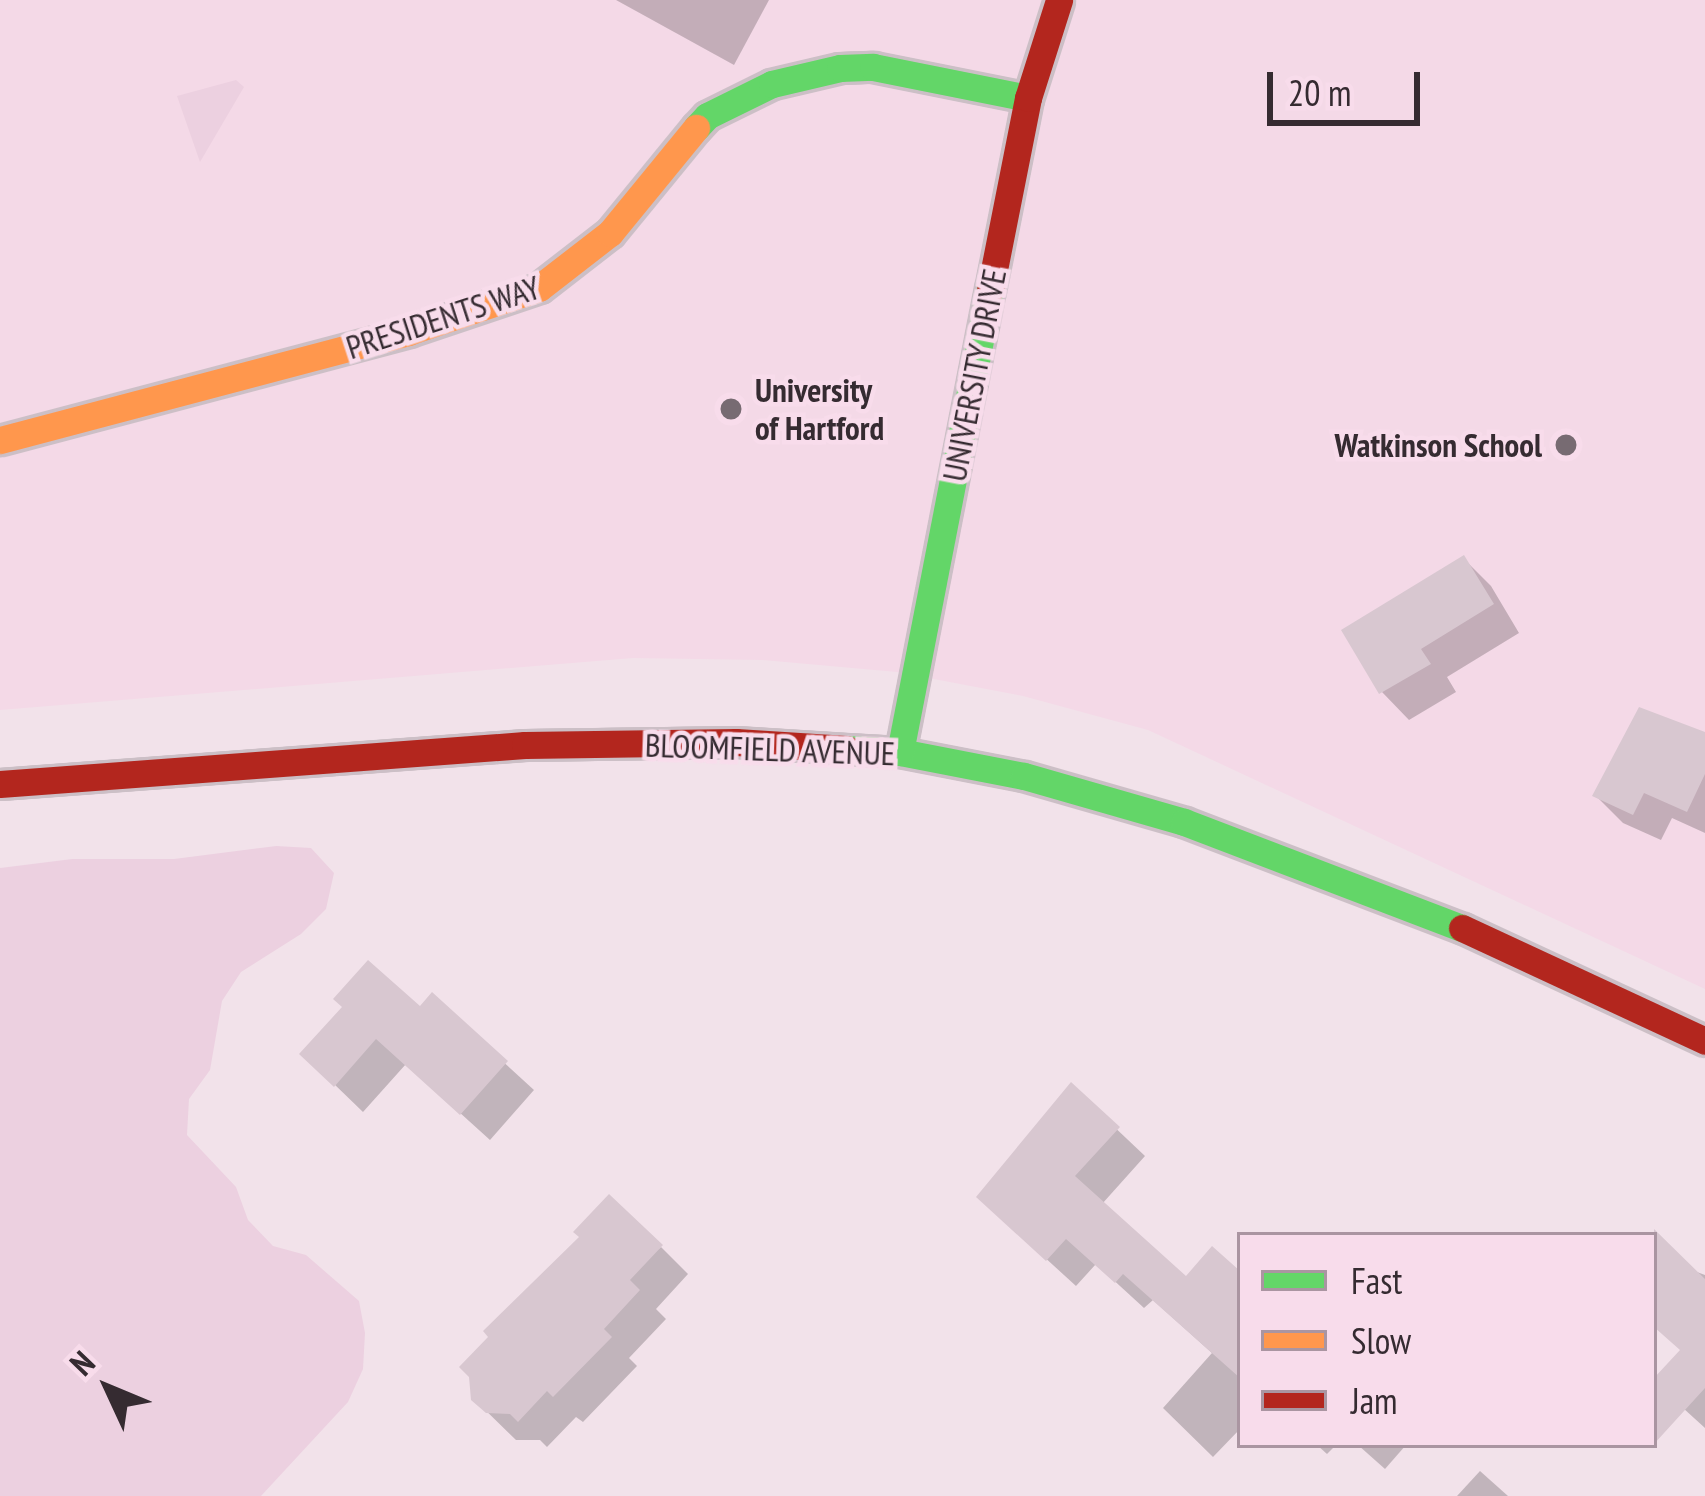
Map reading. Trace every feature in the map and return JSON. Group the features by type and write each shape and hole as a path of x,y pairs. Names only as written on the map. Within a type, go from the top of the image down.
{"street":[{"name":"UNIVERSITY DRIVE","path":"900,752 1028,98 1059,0"},
{"name":"PRESIDENTS WAY","path":"0,440 408,332 539,288 610,233 648,180 707,116 772,84 840,68 873,67 1028,98"},
{"name":"BLOOMFIELD AVENUE","path":"0,784 526,745 736,742 900,752 1066,786 1206,830 1447,921 1705,1041"}],"shaded area":[{"name":"University of Hartford","path":"0,0 1705,0 1705,989 1148,730 1023,696 897,672 763,660 633,658 0,710"},
{"path":"236,80 244,87 200,162 177,96"},
{"path":"276,846 311,848 334,873 326,909 301,934 241,972 222,1001 210,1070 189,1099 187,1135 236,1187 248,1220 273,1246 306,1255 359,1301 365,1333 363,1369 348,1402 261,1496 0,1496 0,868 72,859 174,859"}],"building":[{"path":"1464,555 1494,604 1421,649 1431,664 1379,694 1341,630"},
{"path":"1639,707 1705,732 1705,774 1687,812 1644,793 1633,815 1592,796"},
{"path":"368,960 420,1006 432,992 508,1061 460,1115 376,1039 334,1087 299,1054 342,1007 333,999"},
{"path":"1071,1082 1120,1127 1075,1176 1186,1276 1212,1246 1237,1268 1237,1375 1123,1274 1115,1283 1066,1239 1046,1261 976,1197"},
{"path":"609,1194 663,1245 630,1280 640,1290 604,1329 612,1337 553,1397 547,1391 518,1422 510,1414 486,1413 471,1400 469,1377 459,1367 488,1337 483,1331 579,1237 573,1232"},
{"path":"1654,1232 1705,1279 1705,1388 1657,1441 1657,1375 1680,1350 1657,1330"}],"traffic: fast":[{"path":"696,128 707,116 772,84 840,68 873,67 1028,98"},
{"path":"900,752 990,290"},
{"path":"847,749 900,752 1024,776 1184,822 1462,928"}],"traffic: slow":[{"path":"0,440 408,332 539,288 610,233 696,128"}],"traffic: jam":[{"path":"990,290 1028,98 1059,0"},
{"path":"0,784 525,745 736,742 847,749"},
{"path":"1462,928 1705,1041"}],"place":[{"name":"University of Hartford","path":"731,409"},
{"name":"Watkinson School","path":"1566,445"}]}
